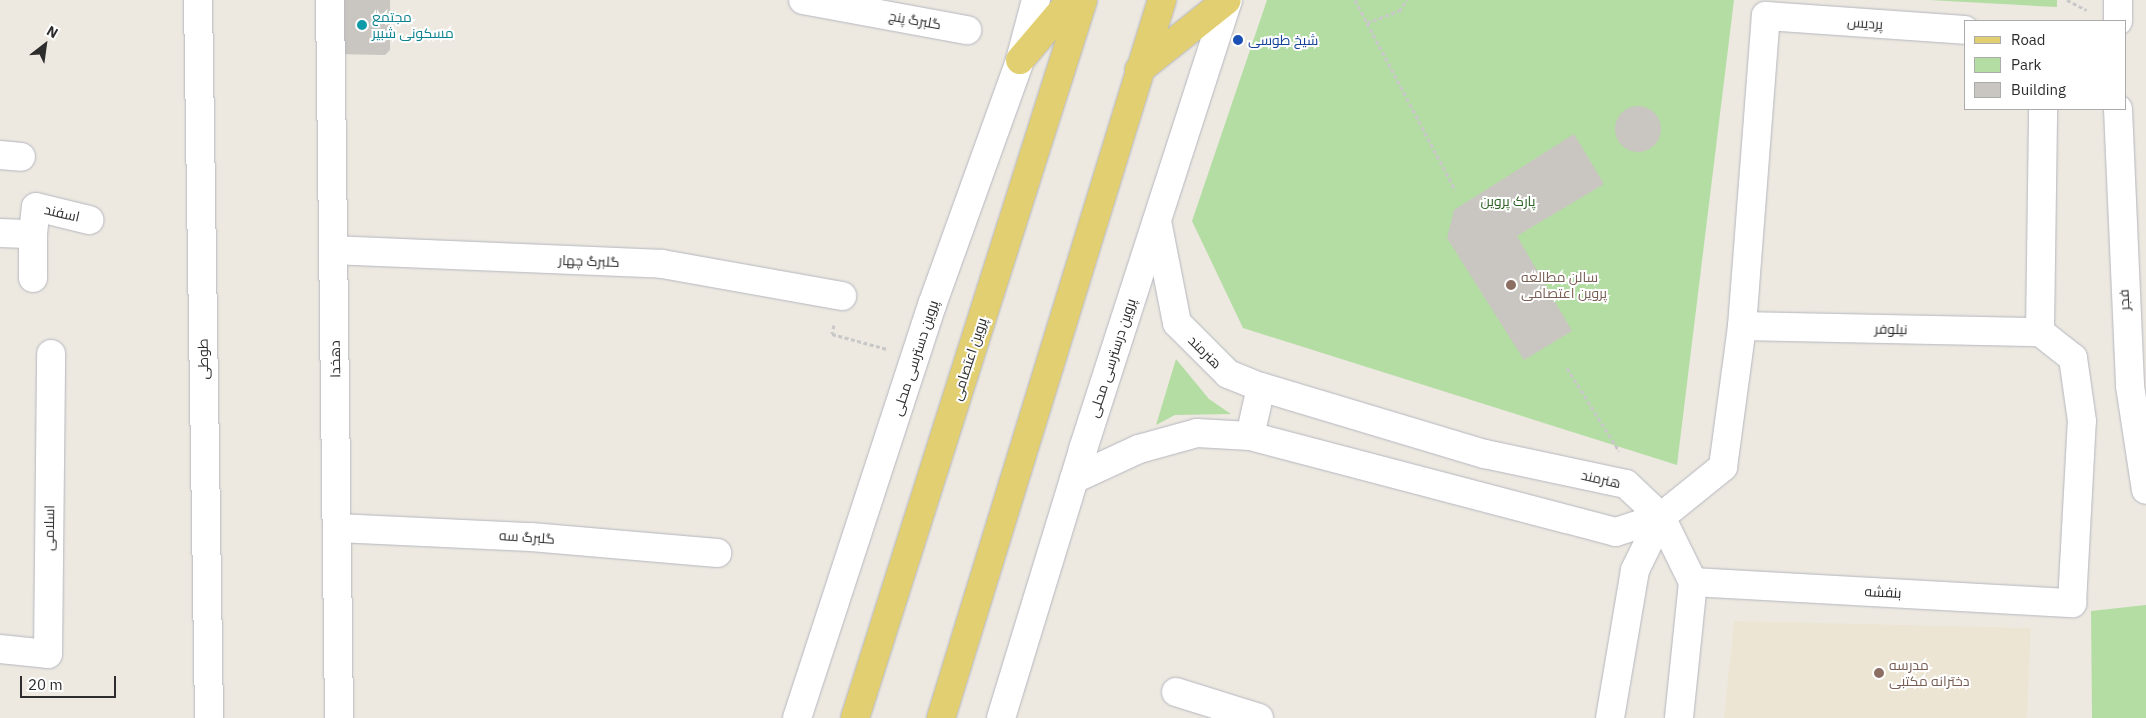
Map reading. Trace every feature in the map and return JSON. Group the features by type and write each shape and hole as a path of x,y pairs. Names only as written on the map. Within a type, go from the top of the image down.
{"main road":[{"path":"1020,60 1071,0"},
{"name":"پروین اعتصامی","path":"855,718 1083,0"},
{"path":"941,718 1162,0"},
{"path":"1139,70 1227,0"}],"street":[{"name":"طوطی","path":"198,0 209,718"},
{"name":"دهخدا","path":"330,0 339,718"},
{"name":"گلبرگ پنج","path":"803,0 967,30"},
{"name":"پروین دسترسی محلی","path":"797,718 915,357 1020,60 1036,0"},
{"name":"پروین درسترسی محلی","path":"1001,718 1074,479 1227,0"},
{"path":"2118,0 2118,20"},
{"name":"پردیس","path":"1742,326 1766,16 1964,30"},
{"path":"2040,332 2043,110"},
{"name":"فجر","path":"2118,110 2130,386 2146,490"},
{"name":"اسفند","path":"0,233 33,234 36,207 89,220"},
{"name":"هنرمند","path":"1157,221 1177,324 1228,374 1260,387 1485,454 1626,484 1661,517"},
{"path":"33,234 33,278"},
{"name":"گلبرگ چهار","path":"333,250 662,264 842,296"},
{"path":"1074,479 1139,449 1197,433 1250,436 1616,532 1661,517 1723,467 1742,326"},
{"name":"نیلوفر","path":"1742,326 2040,332"},
{"name":"بنفشه","path":"1693,582 2072,603 2082,420 2073,358 2040,332"},
{"name":"اسلامی","path":"0,649 48,654 51,354"},
{"path":"1250,436 1260,387"},
{"path":"1661,517 1693,582 1678,718"},
{"path":"1610,718 1635,570 1661,517"},
{"name":"گلبرگ سه","path":"337,528 531,537 717,553"},
{"path":"1176,692 1259,718"}],"path":[{"path":"1355,0 1455,190"},
{"path":"1367,23 1399,11 1407,0"},
{"path":"842,296 832,334 915,357"},
{"path":"1567,368 1625,459"}],"shaded area":[{"name":"مدرسه دخترانه مکتبی","path":"1734,621 2031,628 2027,718 1724,718"}],"green space":[{"name":"پارک پروین","path":"1267,0 1734,0 1677,465 1243,328 1192,221"},
{"path":"1929,0 2057,0 2057,7"},
{"path":"1176,359 1209,399 1231,414 1175,415 1156,425"},
{"path":"2146,605 2146,718 2092,718 2091,611"}],"building":[{"name":"مجتمع مسکونی شبیر","path":"334,0 390,0 390,50 385,55 335,54"},
{"path":"1643,106 1655,112 1660,120 1660,138 1655,146 1647,151 1633,152 1621,146 1616,138 1615,124 1621,112 1629,107"},
{"name":"سالن مطالعه پروین اعتصامی","path":"1574,134 1604,184 1517,236 1572,331 1524,360 1447,238 1454,210"}],"place":[{"name":"مجتمع مسکونی شبیر","path":"362,25"},
{"name":"شیخ طوسی","path":"1238,40"},
{"name":"سالن مطالعه پروین اعتصامی","path":"1511,285"},
{"name":"مدرسه دخترانه مکتبی","path":"1879,673"}]}
